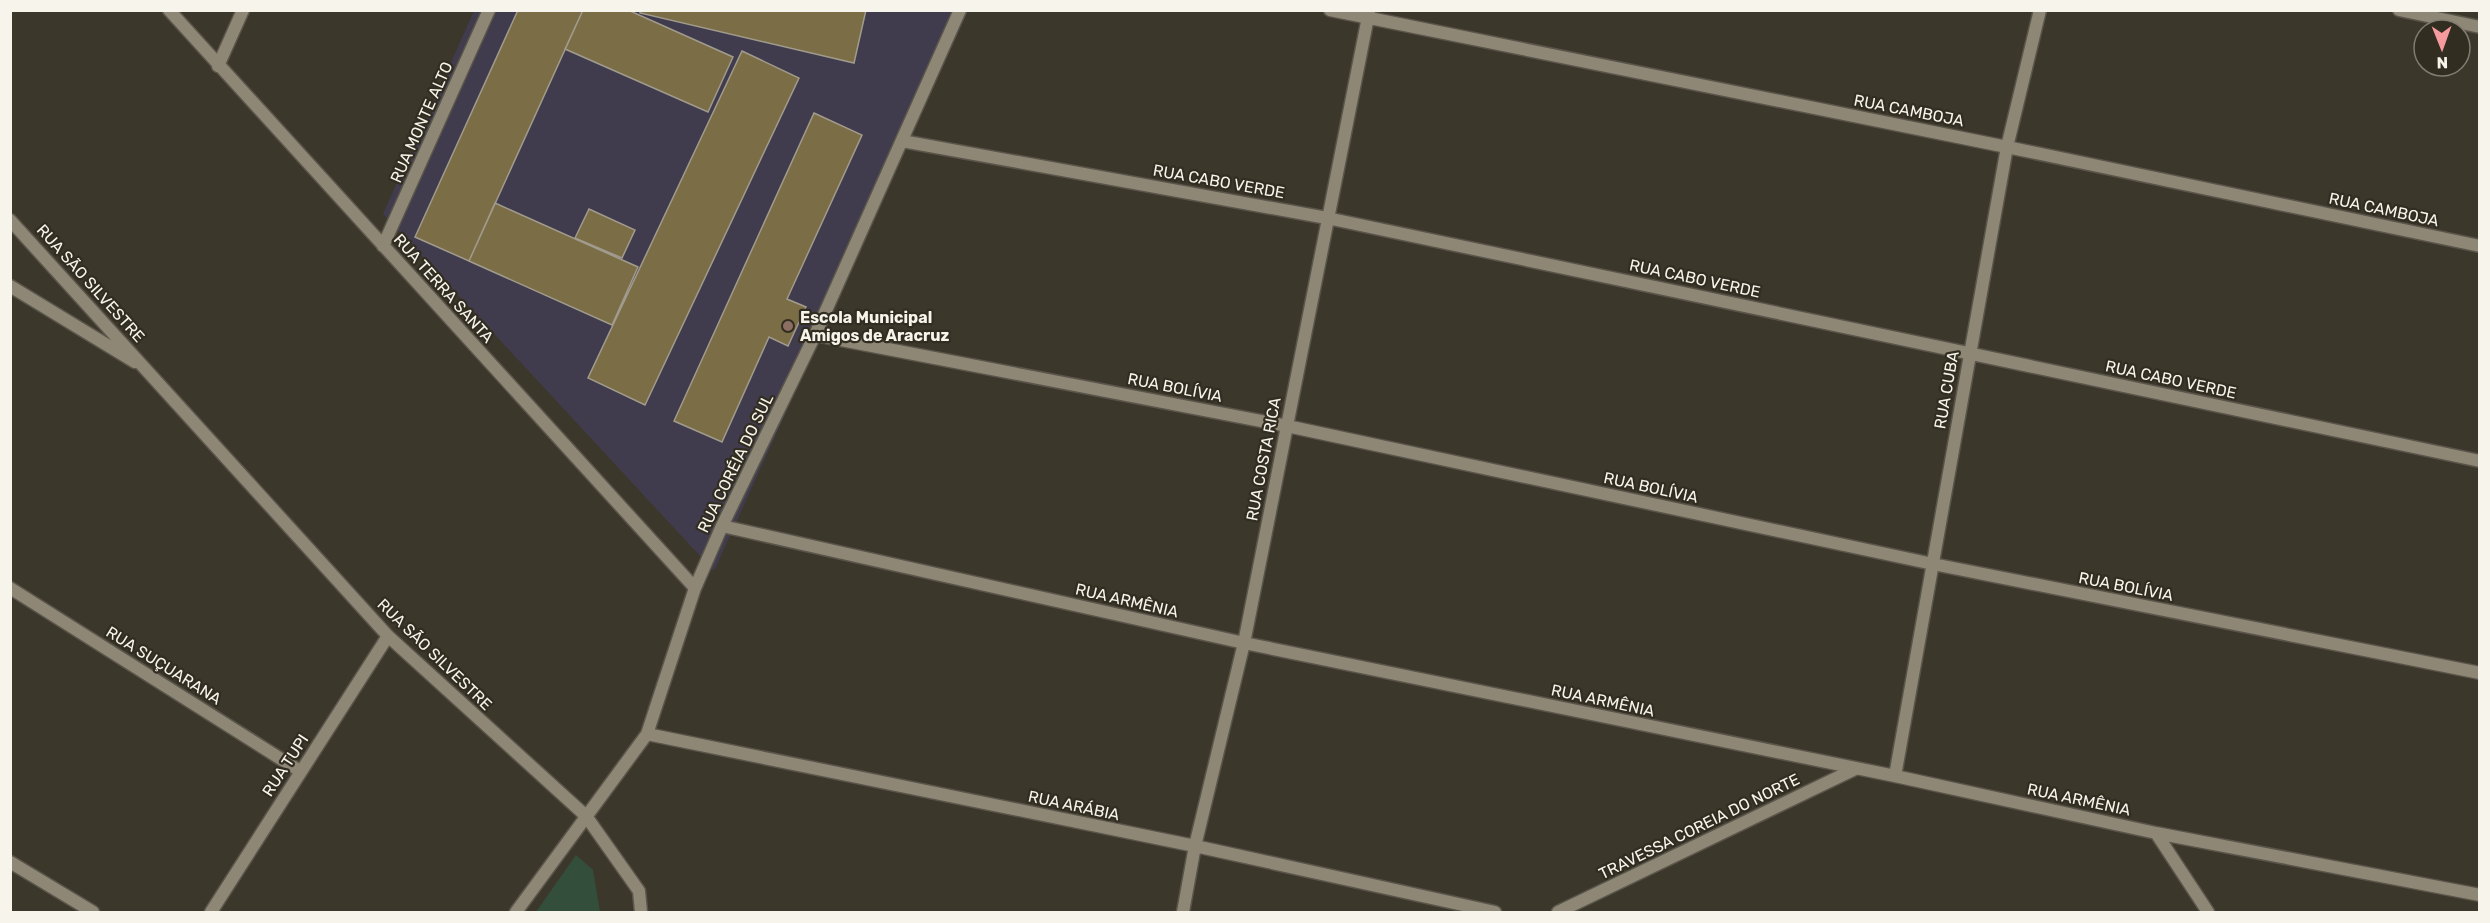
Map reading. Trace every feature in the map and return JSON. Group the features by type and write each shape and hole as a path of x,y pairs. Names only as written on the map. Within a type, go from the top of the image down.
{"street":[{"name":"RUA TERRA SANTA","path":"169,10 695,588"},
{"path":"218,66 243,10"},
{"name":"RUA MONTE ALTO","path":"383,246 489,10"},
{"name":"RUA CORÉIA DO SUL","path":"516,912 647,734 695,588 722,526 815,335 960,10"},
{"name":"RUA CAMBOJA","path":"1330,10 1368,14 2480,246"},
{"name":"RUA CUBA","path":"1895,776 2007,147 2040,10"},
{"path":"2399,10 2480,27"},
{"name":"RUA COSTA RICA","path":"1183,912 1195,846 1244,643 1368,14"},
{"name":"RUA CABO VERDE","path":"902,141 1327,218 2480,461"},
{"name":"RUA SÃO SILVESTRE","path":"10,220 388,636 586,816 639,891 641,912"},
{"name":"RUA SÃO SILVESTRE","path":"10,286 147,369"},
{"name":"RUA BOLÍVIA","path":"815,335 1287,426 1933,564 2480,673"},
{"name":"RUA ARMÊNIA","path":"722,526 1244,643 1895,776 2156,833 2480,895"},
{"name":"RUA SUÇUARANA","path":"10,588 300,771"},
{"name":"RUA TUPI","path":"211,912 388,636"},
{"name":"RUA ARÁBIA","path":"647,734 1195,846 1495,912"},
{"name":"TRAVESSA COREIA DO NORTE","path":"1558,912 1855,769"},
{"path":"2156,833 2208,912"},
{"path":"10,862 93,912"}],"shaded area":[{"path":"474,11 968,11 714,571 383,214"}],"green space":[{"path":"576,855 593,870 600,912 536,912"}],"building":[{"path":"518,10 583,10 469,261 415,237"},
{"path":"583,10 628,10 733,57 708,112 565,49"},
{"path":"640,10 866,10 854,63 640,13"},
{"path":"742,51 799,78 645,405 588,378"},
{"path":"814,113 862,135 787,299 806,307 788,346 769,337 722,442 674,421"},
{"path":"495,203 638,267 612,325 469,261"},
{"path":"589,209 635,230 622,258 575,238"}],"place":[{"name":"Escola Municipal Amigos de Aracruz","path":"788,326"}]}
